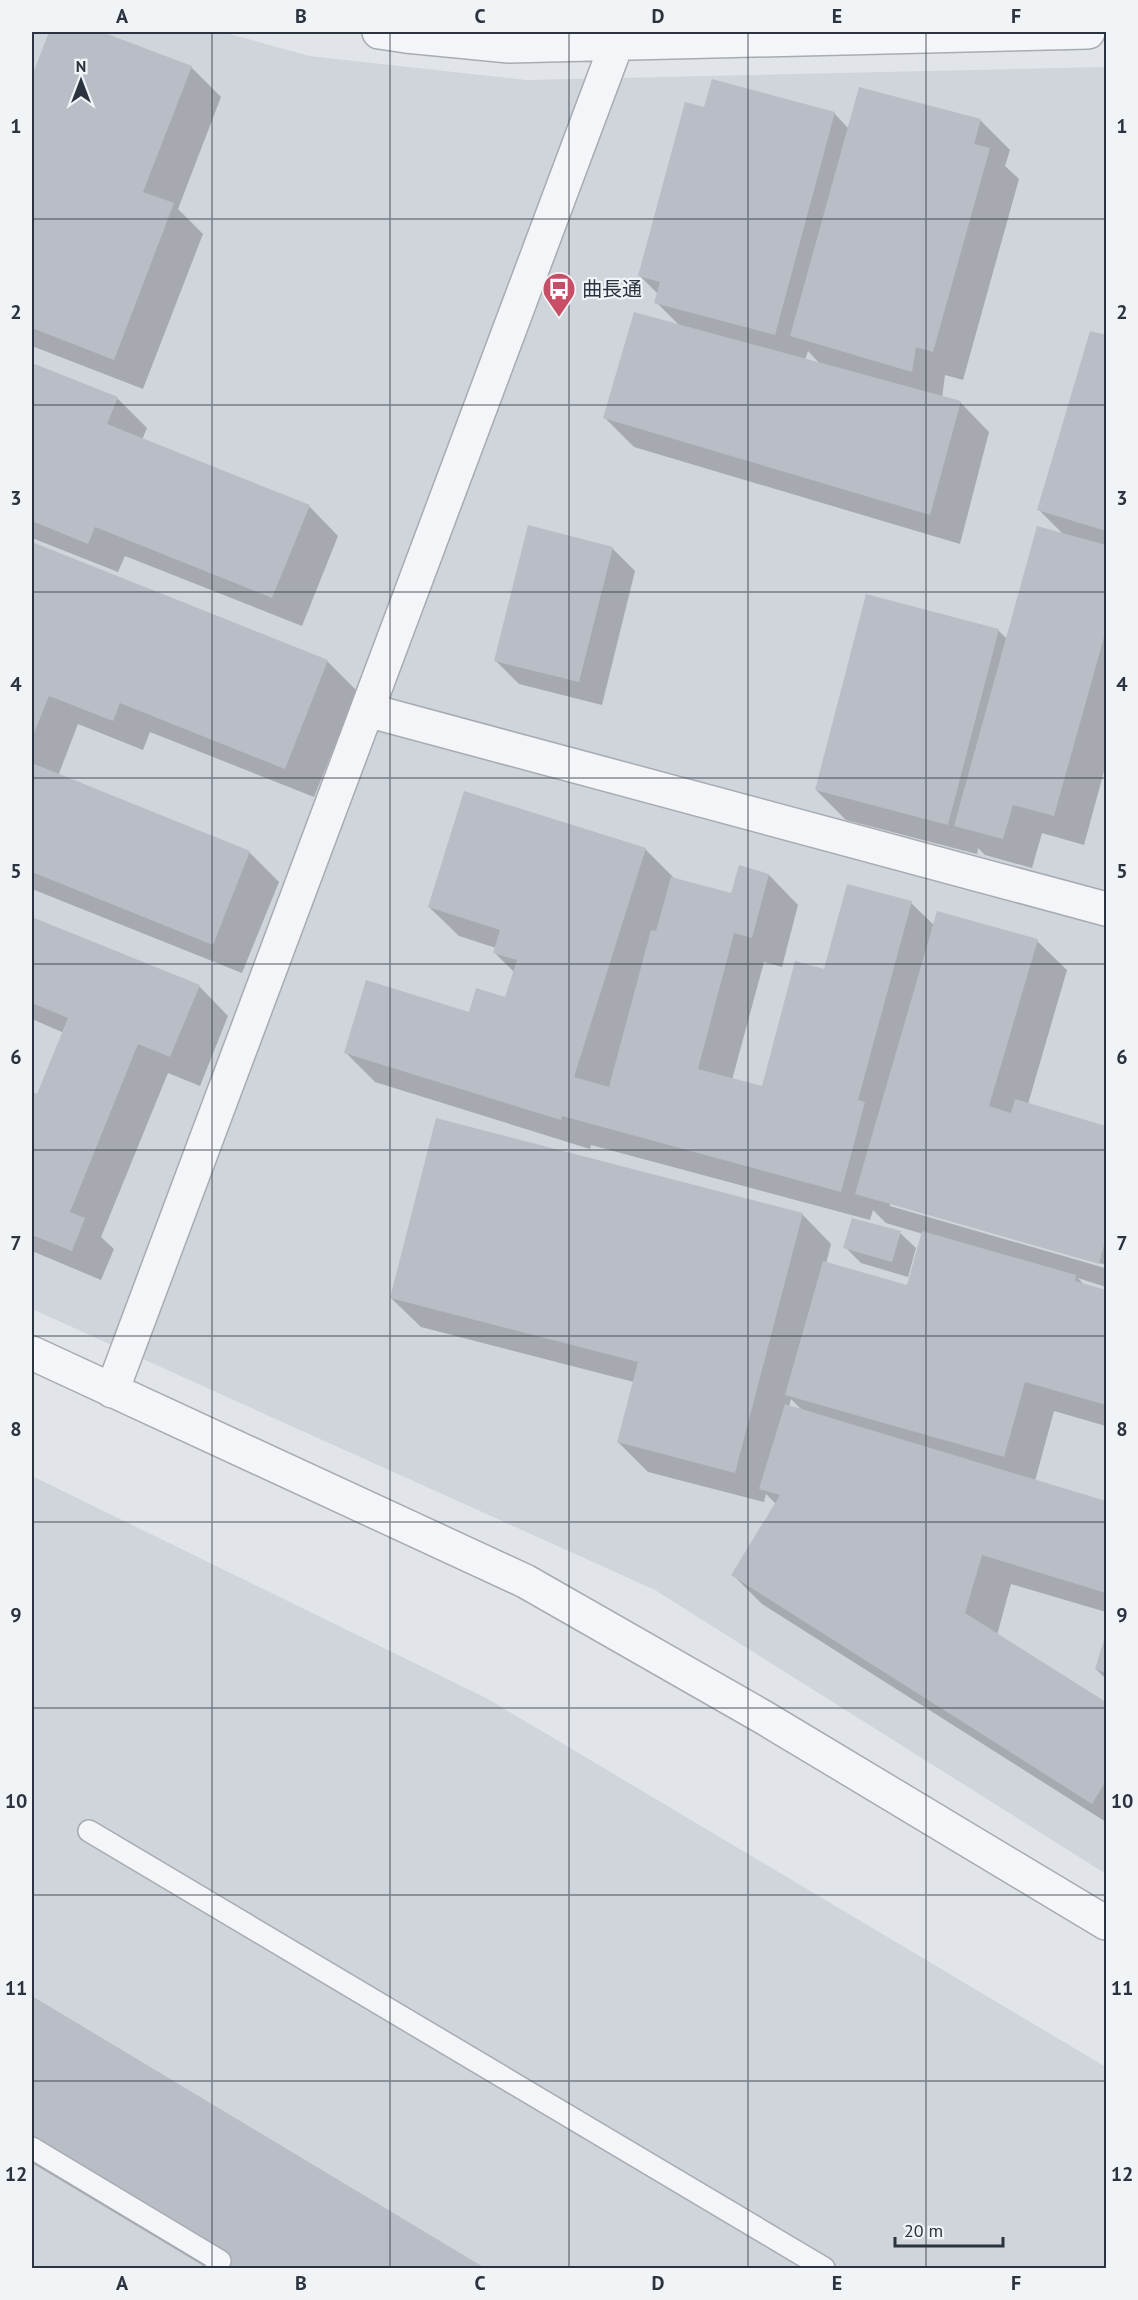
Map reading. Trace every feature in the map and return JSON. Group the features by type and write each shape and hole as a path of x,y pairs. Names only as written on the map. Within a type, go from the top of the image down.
{"street":[{"path":"378,32 509,46 619,38 1088,32"},
{"path":"112,1391 619,38"},
{"path":"367,711 1107,909"},
{"path":"32,1353 525,1581 763,1717 1107,1923"}],"lane":[{"path":"89,1830 824,2268"},
{"path":"32,2148 220,2262 216,2268"}],"shaded area":[{"path":"32,32 223,32 309,56 527,80 1106,67 1106,1874 655,1590 32,1309"},
{"path":"32,1476 486,1698 1106,2067 1106,2268 32,2268"}],"building":[{"path":"49,32 102,32 192,66 143,192 174,203 114,360 32,328 32,76"},
{"path":"712,79 835,112 775,335 654,303 660,282 638,276 685,102 704,107"},
{"path":"859,87 981,119 974,144 990,148 933,352 916,347 912,372 790,336"},
{"path":"634,312 961,401 930,515 603,418"},
{"path":"1090,331 1106,335 1106,531 1037,510"},
{"path":"32,363 118,397 107,424 310,505 272,598 95,527 88,544 32,521"},
{"path":"528,525 613,547 579,682 494,661"},
{"path":"1037,526 1106,545 1106,630 1054,816 1013,805 1003,839 954,826"},
{"path":"32,542 328,660 285,769 120,703 113,721 49,696 32,738"},
{"path":"866,594 999,629 948,825 815,790"},
{"path":"32,763 250,851 213,945 32,872"},
{"path":"464,791 646,848 574,1077 609,1087 651,930 656,931 671,877 731,893 739,865 769,874 752,938 734,933 698,1069 762,1086 795,961 824,969 847,884 912,901 858,1100 865,1102 841,1192 562,1116 561,1120 344,1053 366,980 469,1012 476,988 505,997 517,960 493,953 500,930 428,907"},
{"path":"937,911 1038,939 989,1106 1011,1113 1015,1099 1106,1126 1106,1237 1099,1264 855,1194"},
{"path":"32,917 200,985 170,1057 138,1044 70,1212 85,1218 72,1251 32,1235 32,1091 37,1094 68,1018 32,1003"},
{"path":"436,1118 803,1213 735,1473 617,1442 638,1362 390,1298"},
{"path":"852,1218 901,1231 892,1262 843,1248"},
{"path":"922,1231 1076,1275 1075,1281 1106,1290 1106,1405 1025,1382 1004,1457 785,1395 823,1261 907,1285"},
{"path":"785,1404 1106,1501 1106,1593 982,1555 965,1613 1106,1702 1106,1781 1092,1804 731,1575 780,1495 759,1489"},
{"path":"1106,1633 1106,1673 1095,1669"},
{"path":"32,1996 485,2268 225,2268 32,2152"}],"place":[{"name":"曲長通","path":"559,318"}]}
